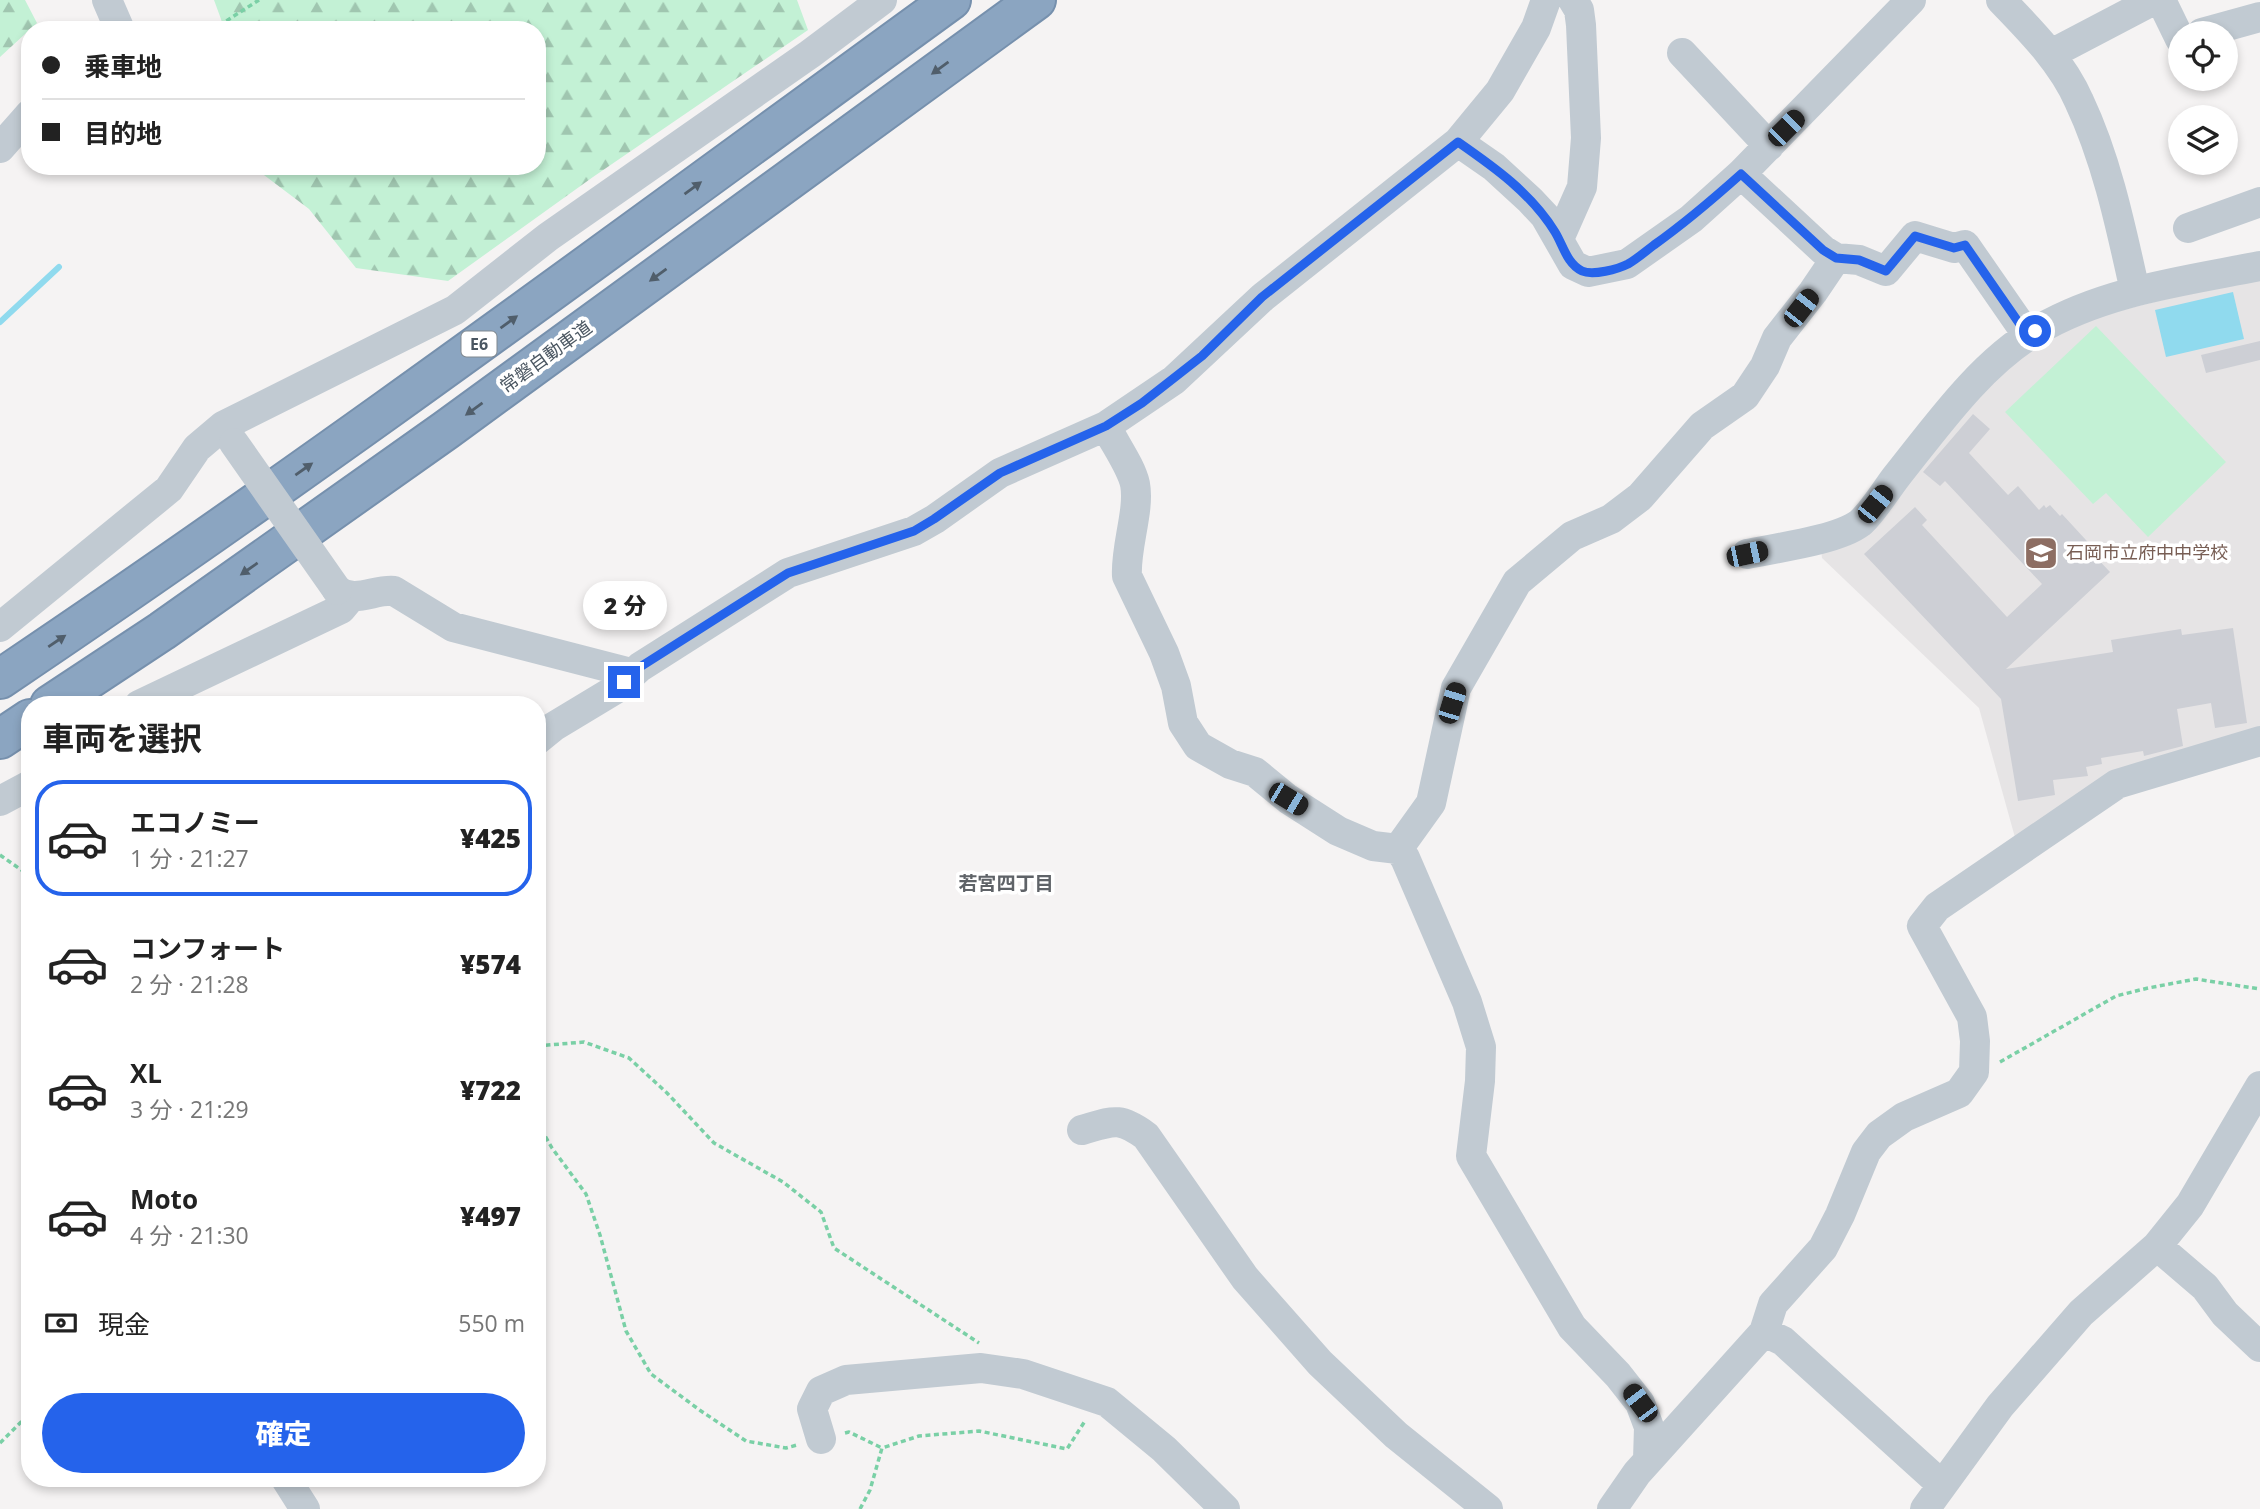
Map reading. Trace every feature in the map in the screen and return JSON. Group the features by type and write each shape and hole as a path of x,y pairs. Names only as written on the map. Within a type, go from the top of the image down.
{"highway":[{"name":"E6","path":"0,679 142,583 414,391 951,0"},
{"name":"常磐自動車道","path":"64,696 162,631 446,430 1036,0"},
{"path":"0,739 21,725"}],"street":[{"path":"107,0 116,21"},
{"path":"0,627 169,489 197,449 229,435 455,310 548,237 799,62 882,0"},
{"path":"996,28 1045,0"},
{"path":"546,733 616,689 631,673 788,573 914,531 1000,473 1106,426 1174,380 1262,297 1458,142 1500,92 1536,28 1546,0"},
{"path":"1559,239 1582,187 1586,138 1581,24 1579,10 1573,0"},
{"path":"1458,142 1494,167 1530,200 1545,216 1567,257 1581,271 1604,271 1627,264 1690,219 1741,174 1911,0"},
{"path":"2000,0 2050,54 2079,99 2098,149 2126,247 2135,291"},
{"path":"2050,54 2154,0"},
{"path":"2161,0 2171,21"},
{"path":"2238,23 2260,17"},
{"path":"1682,53 1769,146"},
{"path":"0,148 21,124"},
{"path":"1741,174 1823,250 1836,258 1859,260 1886,271 1915,236 1954,248 1965,245 2028,336"},
{"path":"2188,228 2260,202"},
{"path":"1398,849 1431,803 1456,688 1517,582 1572,536 1611,519 1640,497 1702,426 1745,396 1765,366 1777,338 1836,258"},
{"path":"1747,554 1822,539 1859,523 1951,408 1996,361 2028,336 2077,311 2135,291 2260,266"},
{"path":"1106,426 1135,483 1136,497 1126,563 1127,576 1164,653 1176,686 1183,723 1198,746 1210,755 1255,772 1288,799 1338,831 1373,846 1398,849 1405,858 1467,1002 1481,1047 1480,1081 1471,1156 1572,1327 1618,1375 1640,1403 1649,1427 1648,1461"},
{"path":"158,696 341,609 344,593 229,435"},
{"path":"344,593 394,591 453,627 631,673"},
{"path":"1612,1509 1637,1473 1764,1332 1773,1304 1823,1248 1866,1152 1878,1135 1904,1117 1959,1093 1974,1072 1975,1041 1972,1017 1922,926 1928,916 1937,907 2117,784 2260,741"},
{"path":"0,801 21,790"},
{"path":"1925,1509 2000,1406 2081,1313 2157,1246 2190,1205 2260,1086"},
{"path":"1082,1130 1117,1120 1146,1136 1245,1278 1320,1363 1396,1435 1488,1509"},
{"path":"2157,1246 2205,1287 2225,1314 2260,1347"},
{"path":"1764,1332 1783,1341 1942,1485"},
{"path":"821,1439 812,1409 821,1391 846,1380 981,1368 1023,1374 1107,1402 1164,1449 1226,1509"},
{"path":"291,1487 305,1509"}],"path":[{"path":"226,21 260,0"},
{"path":"0,855 21,870"},
{"path":"1974,1066 1995,1065 2116,996 2196,979 2260,989"},
{"path":"546,1045 584,1042 629,1058 667,1093 714,1143 783,1182 821,1212 834,1248 984,1347"},
{"path":"546,1138 586,1194 626,1331 651,1374 701,1412 747,1441 786,1448 849,1432 881,1448 919,1436 979,1431 1067,1449 1089,1415"},
{"path":"0,1443 21,1422"},
{"path":"860,1509 870,1490 881,1448"}],"shaded area":[{"name":"石岡市立府中中学校","path":"2260,275 2260,734 2016,841 1979,708 1822,558 1821,548 1992,382 2033,347 2084,320"}],"green space":[{"path":"0,0 25,0 36,21 21,21 21,38 0,57"},
{"path":"214,0 797,0 808,30 593,177 448,281 356,268 309,209 264,175 546,175 546,21 222,21"},
{"path":"2096,326 2226,462 2148,537 2106,493 2093,504 2005,412"}],"water":[{"path":"2233,292 2244,339 2166,357 2155,310"}],"building":[{"path":"2260,341 2260,360 2206,373 2201,355"},
{"path":"1973,414 1990,429 1969,453 2008,495 2018,486 2039,510 2044,505 2046,508 2050,505 2060,516 2062,514 2097,552 2094,555 2110,572 2006,669 2113,652 2111,640 2181,629 2182,635 2233,628 2247,723 2215,728 2211,703 2177,709 2183,746 2144,756 2143,751 2101,758 2102,764 2086,767 2088,776 2053,780 2055,795 2018,801 2001,699 1864,554 1915,507 1927,520 1922,525 2007,617 2042,584 1945,481 1940,486 1923,472"}],"waterway":[{"path":"0,322 59,267"}],"place":[{"name":"石岡市立府中中学校","path":"2041,553"}],"district":[{"name":"若宮四丁目","path":"1006,883"}],"route":[{"path":"624,682 640,667 788,573 914,531 1000,473 1106,426 1142,403 1202,356 1262,297 1458,142 1494,167 1530,200 1545,216 1567,257 1581,271 1604,271 1627,264 1690,219 1741,174 1823,250 1836,258 1859,260 1886,271 1915,236 1954,248 1965,245 2028,336 2035,331"}]}
